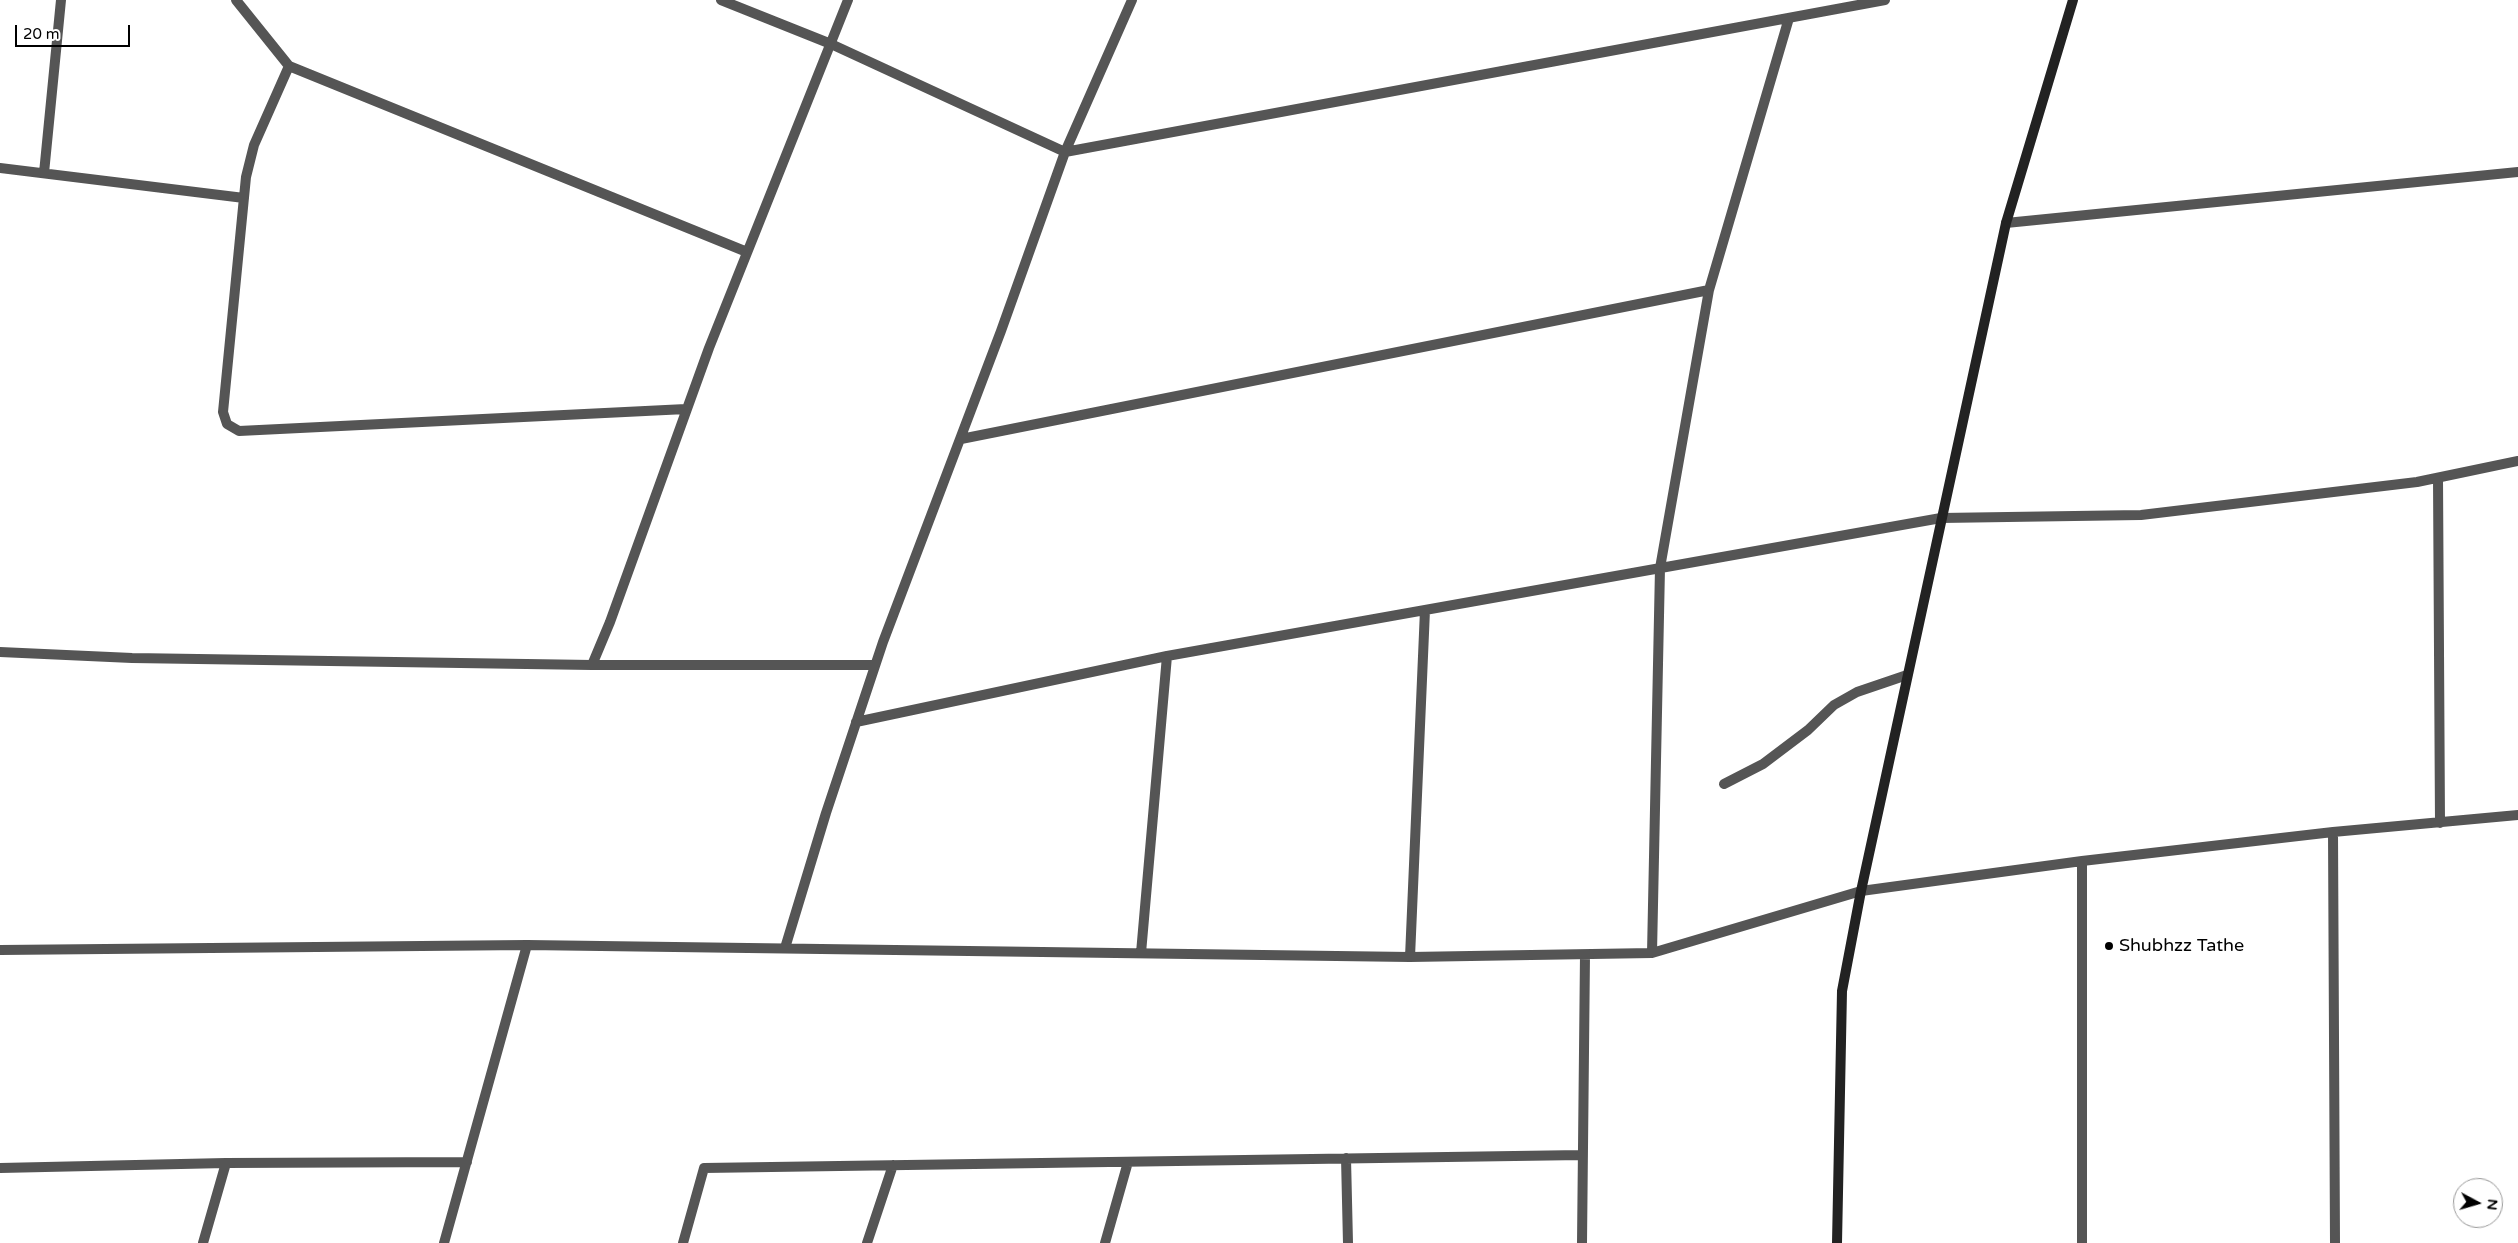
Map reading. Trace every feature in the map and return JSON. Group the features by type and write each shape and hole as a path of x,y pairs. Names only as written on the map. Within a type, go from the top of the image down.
{"street":[{"path":"44,173 61,0"},
{"path":"236,0 289,66 747,252"},
{"path":"721,0 831,44 1065,152 1885,0"},
{"path":"592,665 610,622 686,409 848,0"},
{"path":"785,948 875,665 961,439 1065,152 1132,0"},
{"path":"1837,1243 1842,991 1861,890 2006,223 2073,0"},
{"path":"1652,954 1660,568 1709,290 1789,18"},
{"path":"289,66 254,145 246,177 223,412 227,424 239,431 686,409"},
{"path":"0,168 244,198"},
{"path":"2006,223 2518,172"},
{"path":"961,439 1709,290"},
{"path":"856,722 1167,656 1941,518 2141,514 2407,483 2518,461"},
{"path":"2438,478 2440,823"},
{"path":"1410,957 1425,610"},
{"path":"0,652 142,658 592,665 875,665"},
{"path":"1141,953 1167,656"},
{"path":"1724,784 1764,764 1808,730 1834,705 1857,692 1908,675"},
{"path":"0,950 527,945 1410,957 1652,954 1861,890 2082,861 2333,832 2518,815"},
{"path":"2333,832 2336,1243"},
{"path":"2082,861 2082,1243"},
{"path":"444,1243 527,945"},
{"path":"1582,1243 1585,955"},
{"path":"683,1243 704,1168 1582,1155"},
{"path":"1346,1158 1348,1243"},
{"path":"0,1168 226,1163 467,1162"},
{"path":"1104,1243 1128,1162"},
{"path":"203,1243 226,1163"},
{"path":"867,1243 893,1166"}],"place":[{"name":"Shubhzz Tathe","path":"2109,946"}]}
